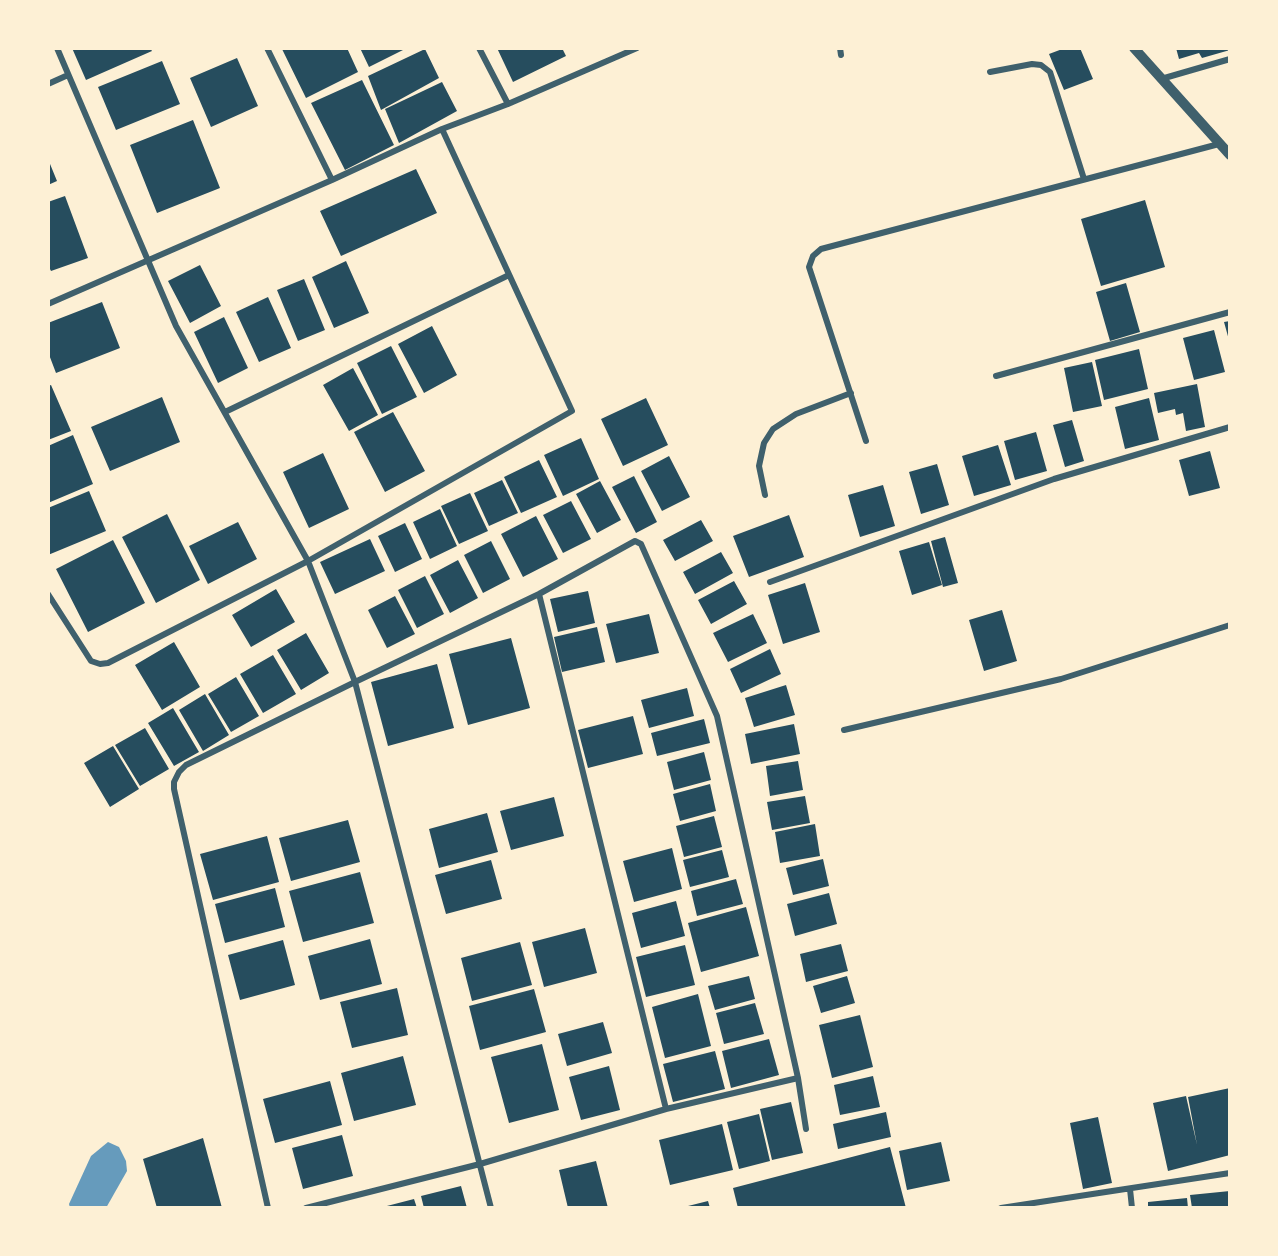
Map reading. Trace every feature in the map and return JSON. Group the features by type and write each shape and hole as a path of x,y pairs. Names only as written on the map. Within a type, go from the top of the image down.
{"street":[{"path":"57,48 176,326 308,561 355,682 491,1208"},
{"path":"267,48 332,180"},
{"path":"479,48 508,104"},
{"path":"48,304 332,180 442,129 508,104 637,48"},
{"path":"1134,48 1230,154"},
{"path":"1161,79 1230,59"},
{"path":"990,72 1032,64 1041,65 1050,72 1084,179"},
{"path":"48,84 68,75"},
{"path":"48,594 91,661 100,664 108,663 308,561 572,411 442,129"},
{"path":"866,441 809,267 813,256 821,249 1219,144"},
{"path":"225,412 509,275"},
{"path":"996,376 1230,312"},
{"path":"765,495 759,466 764,443 774,429 796,414 851,393"},
{"path":"770,582 1054,479 1230,427"},
{"path":"268,1208 174,789 174,782 179,772 186,765 539,594 638,541 717,716 798,1077 806,1129"},
{"path":"539,594 666,1109"},
{"path":"844,730 1061,679 1230,625"},
{"path":"306,1208 480,1164 666,1109 798,1077"},
{"path":"1001,1208 1230,1173"},
{"path":"1130,1189 1132,1208"}],"water":[{"path":"108,1142 119,1147 126,1161 127,1171 106,1208 70,1208 69,1204 91,1156"}],"building":[{"path":"72,48 150,48 152,51 86,80"},
{"path":"347,48 358,72 306,98 282,49"},
{"path":"360,48 407,48 369,67"},
{"path":"497,48 562,48 566,56 513,82"},
{"path":"1065,48 1080,48 1093,79 1064,90 1049,54"},
{"path":"1176,48 1230,48 1230,50 1202,58 1199,53 1179,59"},
{"path":"425,49 439,78 381,110 368,76"},
{"path":"237,58 258,106 211,127 190,78"},
{"path":"162,61 180,104 116,130 98,87"},
{"path":"362,80 394,145 345,170 311,103"},
{"path":"442,82 457,111 399,143 385,109"},
{"path":"193,120 220,188 157,213 130,145"},
{"path":"48,159 57,181 48,185"},
{"path":"416,169 437,213 341,256 320,211"},
{"path":"65,196 88,258 51,271 48,265 48,202"},
{"path":"1145,200 1165,267 1101,286 1081,219"},
{"path":"346,261 369,313 334,328 312,277"},
{"path":"200,265 221,306 190,323 168,281"},
{"path":"304,279 325,330 298,341 277,290"},
{"path":"1126,283 1140,332 1110,341 1096,292"},
{"path":"268,297 291,348 259,362 236,312"},
{"path":"102,302 120,348 56,373 48,352 48,323"},
{"path":"224,317 248,368 218,383 194,332"},
{"path":"1230,321 1230,340 1229,340 1224,322"},
{"path":"432,326 457,375 424,393 398,344"},
{"path":"1214,330 1225,372 1194,380 1183,338"},
{"path":"391,346 417,397 382,414 357,363"},
{"path":"1139,349 1148,389 1104,400 1095,360"},
{"path":"1092,362 1102,406 1073,412 1064,368"},
{"path":"353,368 378,415 349,431 323,385"},
{"path":"1197,384 1205,427 1186,431 1183,413 1176,415 1175,409 1158,413 1154,393"},
{"path":"51,385 71,431 48,440 48,386"},
{"path":"162,397 180,442 110,471 91,427"},
{"path":"646,398 668,445 623,466 601,419"},
{"path":"1149,398 1159,440 1125,449 1115,407"},
{"path":"393,412 425,471 385,492 354,432"},
{"path":"1072,420 1084,461 1065,467 1053,425"},
{"path":"1036,432 1047,471 1015,480 1004,441"},
{"path":"73,435 93,484 48,503 48,446"},
{"path":"581,438 599,479 563,496 544,455"},
{"path":"998,445 1011,485 974,496 962,456"},
{"path":"1210,451 1220,488 1189,496 1179,460"},
{"path":"323,453 349,509 309,528 283,472"},
{"path":"669,456 690,497 662,511 641,471"},
{"path":"539,460 557,497 521,513 504,477"},
{"path":"937,464 949,505 921,514 909,472"},
{"path":"634,476 657,522 636,533 612,487"},
{"path":"502,480 518,513 489,526 474,493"},
{"path":"600,481 621,520 597,533 576,494"},
{"path":"883,485 895,526 860,537 848,495"},
{"path":"89,491 106,531 48,555 48,508"},
{"path":"470,493 488,531 459,544 441,506"},
{"path":"571,501 591,539 563,553 543,515"},
{"path":"440,509 457,546 430,559 413,522"},
{"path":"167,514 200,580 156,603 122,537"},
{"path":"789,515 804,557 749,577 733,536"},
{"path":"536,516 558,559 523,577 501,534"},
{"path":"701,520 713,541 675,561 663,540"},
{"path":"238,522 257,559 208,584 189,546"},
{"path":"405,523 422,559 395,572 378,536"},
{"path":"945,537 958,583 943,587 931,541"},
{"path":"370,539 385,571 335,594 320,562"},
{"path":"113,540 145,603 88,632 56,569"},
{"path":"491,541 510,579 483,593 464,555"},
{"path":"929,542 942,585 912,595 899,551"},
{"path":"721,552 733,573 695,594 683,572"},
{"path":"458,560 478,598 450,613 430,575"},
{"path":"425,576 444,614 417,628 398,590"},
{"path":"734,581 747,604 711,624 698,600"},
{"path":"805,583 820,632 783,644 768,595"},
{"path":"276,589 295,622 251,647 232,615"},
{"path":"588,591 595,623 558,632 550,599"},
{"path":"395,596 415,634 387,648 368,610"},
{"path":"1002,610 1017,661 984,671 969,620"},
{"path":"649,614 659,653 616,663 606,624"},
{"path":"753,614 767,643 728,662 713,633"},
{"path":"597,627 605,662 562,672 554,637"},
{"path":"306,633 329,673 301,690 277,650"},
{"path":"511,638 530,708 468,725 449,654"},
{"path":"174,642 200,687 162,710 135,665"},
{"path":"770,649 781,674 741,693 730,669"},
{"path":"273,655 296,694 263,713 240,674"},
{"path":"437,664 454,728 388,746 371,682"},
{"path":"236,677 259,716 231,732 208,694"},
{"path":"786,685 795,715 754,727 745,698"},
{"path":"687,688 694,716 649,728 641,700"},
{"path":"205,694 229,735 203,751 179,710"},
{"path":"173,708 199,752 174,766 148,723"},
{"path":"633,716 643,754 588,768 578,730"},
{"path":"704,719 710,743 657,756 651,733"},
{"path":"794,724 800,754 751,764 745,734"},
{"path":"145,728 169,769 140,786 115,745"},
{"path":"113,746 139,789 110,807 84,763"},
{"path":"704,752 711,780 674,790 667,762"},
{"path":"798,761 803,790 770,796 766,766"},
{"path":"710,784 716,811 680,821 673,794"},
{"path":"805,796 810,823 772,830 767,802"},
{"path":"554,797 564,836 511,850 500,811"},
{"path":"487,813 498,852 439,868 429,829"},
{"path":"714,816 722,847 684,857 676,826"},
{"path":"348,820 360,862 291,881 279,838"},
{"path":"815,824 820,856 780,863 775,832"},
{"path":"267,836 279,882 213,900 200,854"},
{"path":"672,848 682,889 634,902 623,861"},
{"path":"722,850 729,877 690,887 683,860"},
{"path":"823,859 829,886 793,895 786,868"},
{"path":"491,860 502,899 446,914 435,875"},
{"path":"360,872 374,923 303,942 289,891"},
{"path":"736,879 743,904 697,916 691,891"},
{"path":"275,888 285,927 225,943 215,904"},
{"path":"829,893 837,924 795,936 787,904"},
{"path":"676,901 685,936 641,948 632,913"},
{"path":"746,907 759,956 701,972 688,923"},
{"path":"585,928 597,973 544,987 532,942"},
{"path":"370,939 382,984 320,1000 308,956"},
{"path":"283,940 295,985 240,1000 228,955"},
{"path":"520,942 532,985 472,1001 461,958"},
{"path":"841,944 848,971 806,982 800,954"},
{"path":"685,945 695,985 646,997 636,957"},
{"path":"749,976 755,999 715,1010 708,986"},
{"path":"847,976 855,1003 821,1013 813,986"},
{"path":"397,988 408,1035 352,1048 340,1002"},
{"path":"534,989 546,1032 480,1050 469,1006"},
{"path":"698,994 711,1046 665,1058 652,1007"},
{"path":"755,1003 764,1034 724,1044 716,1013"},
{"path":"860,1015 873,1067 832,1078 819,1025"},
{"path":"603,1022 612,1053 567,1066 558,1034"},
{"path":"769,1039 779,1075 731,1088 722,1051"},
{"path":"542,1044 559,1110 509,1123 491,1057"},
{"path":"715,1051 725,1089 673,1102 663,1064"},
{"path":"403,1056 416,1105 354,1121 341,1073"},
{"path":"609,1066 620,1110 581,1120 569,1077"},
{"path":"873,1076 880,1107 840,1115 834,1085"},
{"path":"330,1081 342,1125 275,1143 263,1099"},
{"path":"1230,1088 1230,1155 1168,1171 1153,1103 1186,1096 1197,1145 1188,1097"},
{"path":"791,1102 803,1153 772,1160 760,1109"},
{"path":"886,1112 891,1137 838,1149 833,1124"},
{"path":"759,1114 770,1161 739,1169 727,1122"},
{"path":"1098,1117 1112,1183 1083,1189 1070,1123"},
{"path":"722,1124 733,1170 670,1185 659,1140"},
{"path":"342,1135 353,1176 303,1189 292,1148"},
{"path":"203,1138 222,1208 157,1208 143,1159"},
{"path":"941,1142 950,1181 907,1190 899,1151"},
{"path":"890,1147 906,1208 738,1208 733,1188"},
{"path":"596,1161 608,1208 568,1208 559,1170"},
{"path":"461,1186 467,1208 424,1208 421,1196"},
{"path":"1230,1191 1230,1208 1192,1208 1190,1195"},
{"path":"1187,1198 1188,1208 1148,1208 1148,1202"},
{"path":"414,1199 417,1208 383,1208 383,1207"},
{"path":"708,1201 710,1208 684,1208 684,1207"}]}
